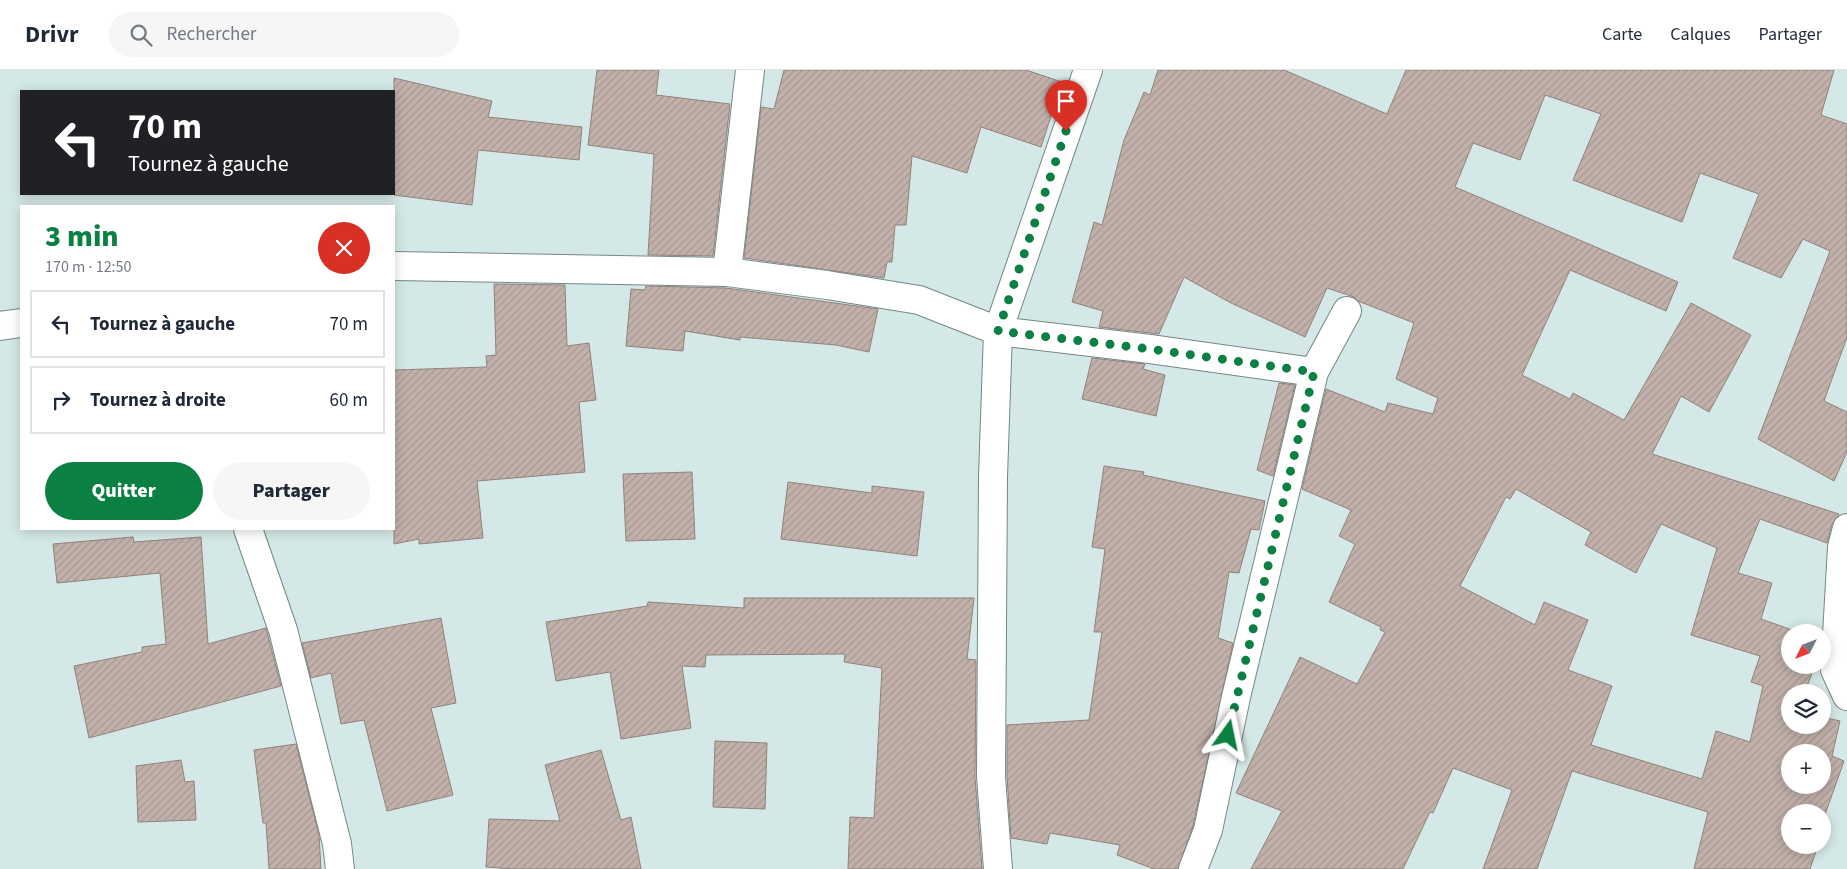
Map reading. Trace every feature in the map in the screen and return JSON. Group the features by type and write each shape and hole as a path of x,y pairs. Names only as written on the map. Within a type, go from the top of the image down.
{"street":[{"path":"727,272 750,70"},
{"path":"998,869 991,777 993,477 998,331 1088,70"},
{"path":"395,266 727,272 827,285 919,300 998,331 1150,349 1314,372"},
{"path":"1193,869 1208,830 1236,697 1314,372 1347,311"},
{"path":"0,326 20,322"},
{"path":"1847,528 1842,547 1835,670 1847,696"},
{"path":"248,530 283,630 337,844 340,869"}],"building":[{"path":"597,70 659,70 656,95 730,104 713,256 648,255 654,154 588,145"},
{"path":"784,70 1026,70 1062,82 1041,147 981,127 967,173 912,156 906,225 895,225 892,262 887,262 884,278 744,258 761,107 774,109"},
{"path":"1158,70 1284,70 1387,114 1406,70 1834,70 1821,115 1847,124 1847,337 1824,401 1847,412 1847,452 1834,481 1758,439 1830,251 1803,239 1781,278 1733,258 1759,194 1700,173 1682,222 1573,180 1601,114 1545,95 1520,160 1473,143 1455,187 1678,282 1666,311 1570,270 1522,375 1570,399 1573,393 1624,420 1691,303 1751,335 1709,412 1681,396 1652,454 1839,514 1832,524 1827,543 1760,519 1738,573 1772,583 1761,619 1781,626 1781,674 1812,674 1808,684 1781,684 1781,734 1831,734 1831,719 1840,721 1832,756 1844,761 1829,804 1781,804 1781,854 1815,854 1810,869 1694,869 1708,812 1572,771 1537,869 1483,869 1512,790 1453,768 1433,813 1430,812 1403,869 1251,869 1282,811 1236,793 1300,657 1357,684 1385,632 1380,630 1381,627 1329,602 1355,544 1339,536 1351,510 1302,489 1326,389 1385,412 1388,403 1433,414 1438,398 1396,379 1414,323 1358,301 1354,297 1327,288 1305,337 1231,303 1184,277 1159,334 1099,327 1103,311 1072,302 1094,222 1102,225 1124,140 1144,92 1150,95","holes":["1516,489 1591,532 1585,545 1636,573 1661,524 1717,548 1691,635 1760,656 1751,682 1763,686 1750,742 1716,731 1702,779 1591,745 1612,686 1568,670 1588,620 1544,602 1535,625 1460,586 1506,497 1510,499"]},
{"path":"394,78 492,101 488,117 582,127 579,160 478,150 472,205 394,195"},
{"path":"494,284 565,285 567,346 589,343 596,400 579,402 585,472 477,481 483,538 419,544 419,539 394,544 395,370 487,367 486,356 496,355"},
{"path":"646,286 726,288 878,309 869,352 836,345 740,337 740,340 685,331 683,351 626,346 631,289 645,290"},
{"path":"1092,358 1145,364 1143,369 1165,375 1156,416 1082,399"},
{"path":"1279,383 1295,385 1273,476 1257,470"},
{"path":"1104,466 1144,472 1143,475 1265,501 1259,530 1251,529 1239,573 1229,572 1218,638 1233,643 1193,826 1178,869 1154,869 1117,855 1120,845 1050,833 1047,844 1011,838 1007,776 1007,725 1089,720 1102,632 1094,632 1105,549 1092,547"},
{"path":"692,472 695,539 626,541 623,474"},
{"path":"788,482 872,493 872,486 924,492 917,556 781,539"},
{"path":"133,537 134,542 201,537 208,644 266,628 281,686 89,738 74,666 142,652 142,647 166,644 160,573 57,583 53,544"},
{"path":"744,598 974,598 967,659 976,660 975,777 982,869 848,869 850,817 874,818 882,668 844,662 845,654 706,655 705,667 682,666 691,728 621,739 610,672 556,681 546,622 647,606 648,602 744,608"},
{"path":"441,618 456,703 431,708 453,795 387,811 364,720 341,724 331,673 311,678 302,643"},
{"path":"715,741 767,743 765,809 713,807"},
{"path":"296,744 319,835 321,869 269,869 266,823 263,823 254,750"},
{"path":"601,750 621,820 631,817 641,869 513,869 486,867 489,819 560,821 545,765"},
{"path":"181,760 185,782 194,781 196,820 138,822 136,766"}],"route":[{"path":"1066,131 998,331 1150,349 1314,372 1228,735"}]}
